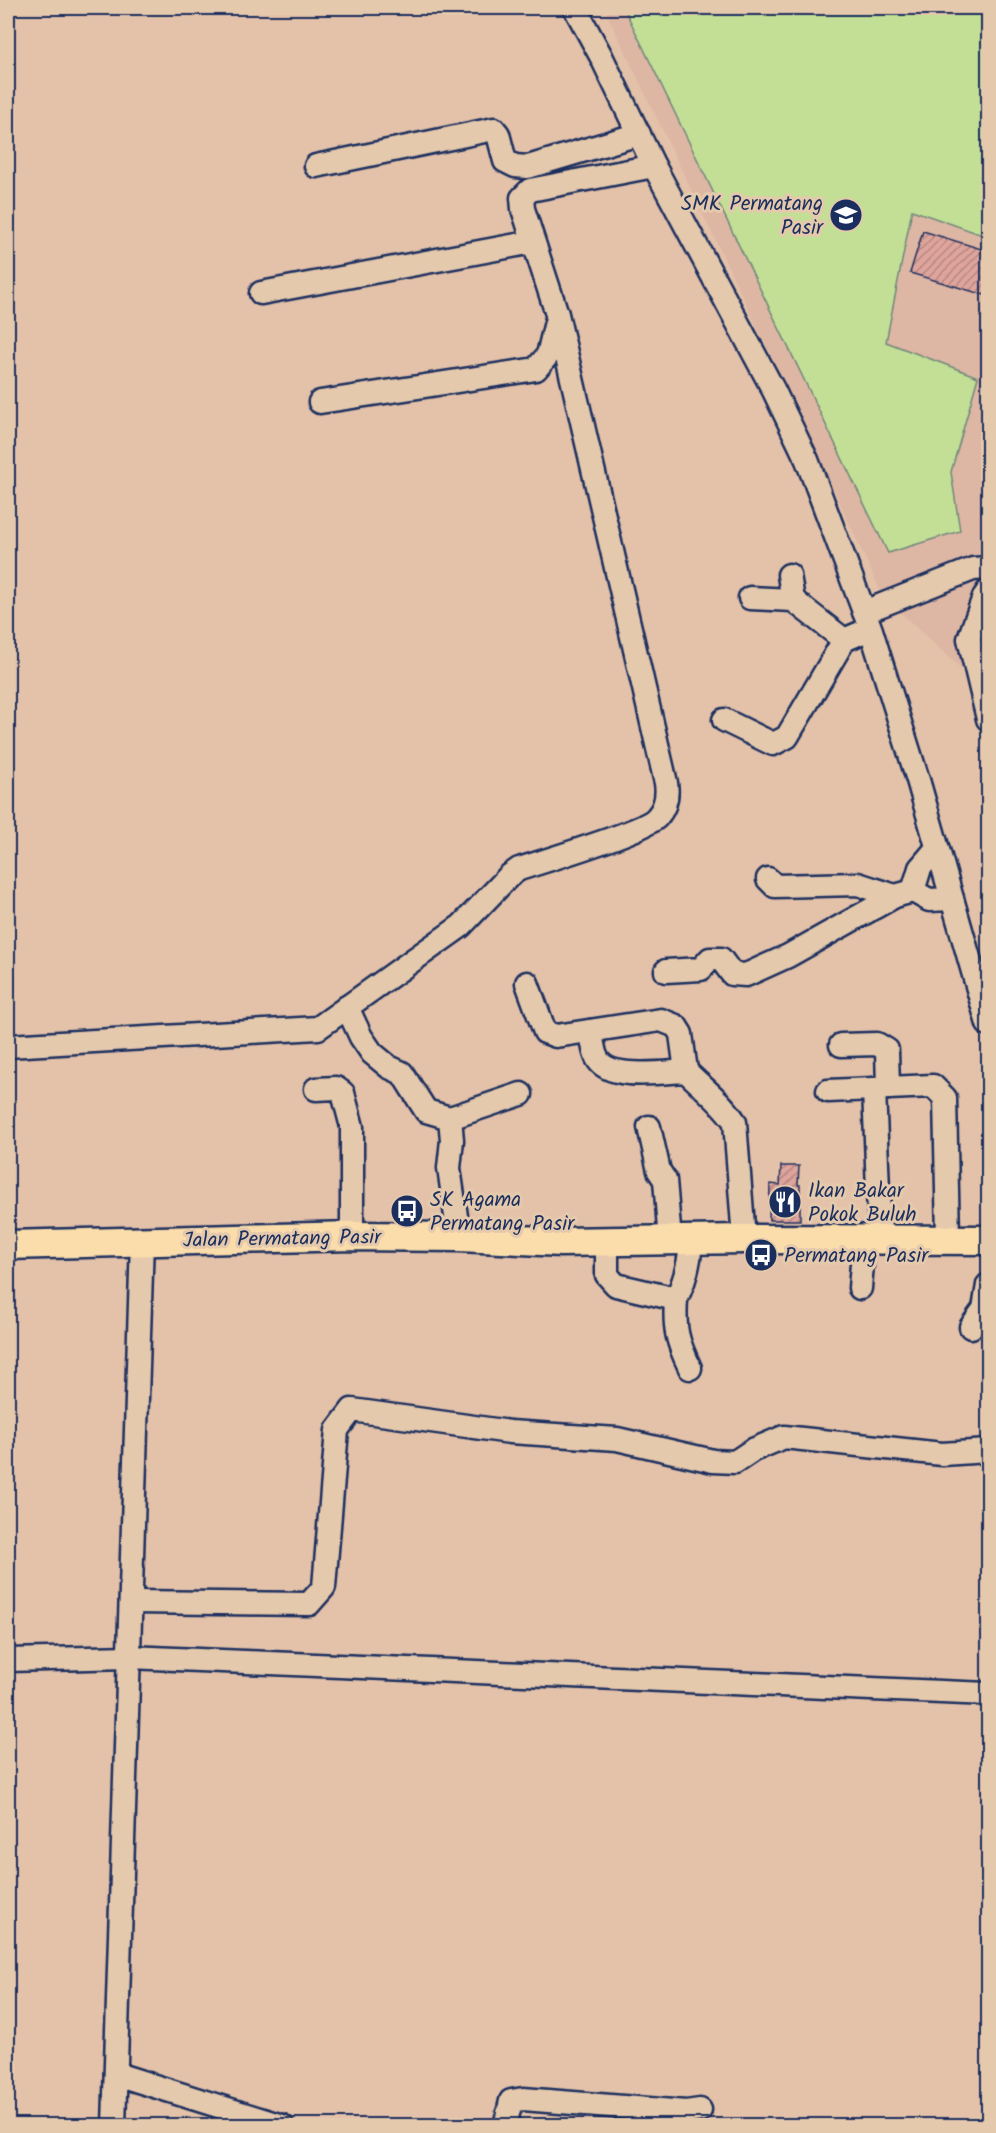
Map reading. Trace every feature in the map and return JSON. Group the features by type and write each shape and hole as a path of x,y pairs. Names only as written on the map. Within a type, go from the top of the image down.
{"main road":[{"name":"Jalan Permatang Pasir","path":"8,1245 351,1236 607,1242 744,1239 948,1238 988,1240"}],"street":[{"path":"575,8 807,460 867,621 918,780 988,1024"},
{"path":"316,166 494,129 498,134 505,161 515,166 528,167 639,134"},
{"path":"8,1046 318,1028 461,926 509,876 519,869 630,831 657,819 668,797 557,315 523,209 522,198 530,190 654,165"},
{"path":"261,292 533,242"},
{"path":"320,402 536,369 548,354 557,315"},
{"path":"724,720 773,744 787,737 844,640 867,621 973,569 988,568"},
{"path":"789,575 793,600"},
{"path":"987,594 969,639 988,719"},
{"path":"750,598 793,600 844,640"},
{"path":"666,971 701,969 710,959 721,959 732,974 746,975 788,956 904,894 936,848"},
{"path":"768,879 775,886 858,884 929,900 952,899"},
{"path":"527,983 545,1032 556,1036 661,1020 676,1026 681,1034 686,1071 710,1095 725,1106 735,1122 744,1239"},
{"path":"347,1007 361,1037 372,1053 389,1067 402,1073 426,1110 450,1118 521,1094"},
{"path":"590,1031 597,1059 606,1069 623,1073 686,1071"},
{"path":"841,1046 877,1044 887,1050 881,1088 872,1240 860,1288"},
{"path":"828,1091 933,1086 945,1098 948,1238"},
{"path":"316,1089 336,1088 343,1093 352,1127 351,1236"},
{"path":"450,1118 452,1140 450,1175 459,1237"},
{"path":"650,1127 659,1171 665,1180 680,1240 690,1261 676,1299 674,1320 678,1343 690,1368"},
{"path":"114,2126 142,1240"},
{"path":"607,1242 607,1275 616,1285 676,1299"},
{"path":"971,1328 984,1309 988,1285"},
{"path":"131,1602 309,1604 324,1587 337,1430 352,1410 510,1432 617,1439 713,1461 735,1462 753,1450 784,1437 942,1454 988,1451"},
{"path":"8,1660 129,1657 988,1694"},
{"path":"116,2074 282,2126"},
{"path":"505,2126 511,2101 523,2098 686,2112 700,2110"}],"shaded area":[{"name":"SMK Permatang Pasir","path":"604,8 988,8 988,764 966,673 883,597 803,423"}],"green space":[{"name":"SMK Permatang Pasir","path":"624,8 988,8 988,237 912,210 886,342 978,377 951,472 960,531 888,553"}],"building":[{"path":"923,231 988,251 988,296 910,273"},
{"name":"Ikan Bakar Pokok Buluh","path":"781,1166 799,1166 800,1220 769,1220 770,1184 780,1185"}],"place":[{"name":"SMK Permatang Pasir","path":"846,215"},
{"name":"Ikan Bakar Pokok Buluh","path":"785,1202"},
{"name":"SK Agama Permatang Pasir","path":"407,1211"},
{"name":"Permatang Pasir","path":"761,1255"}]}
